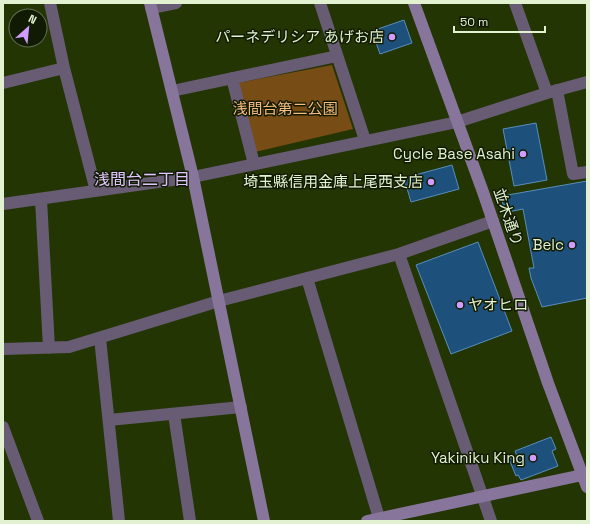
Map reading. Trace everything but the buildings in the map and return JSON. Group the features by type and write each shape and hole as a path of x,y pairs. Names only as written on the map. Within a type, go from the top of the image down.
{"street":[{"path":"50,3 64,68 96,191"},
{"path":"176,3 151,6 193,177 264,521"},
{"path":"320,3 365,140"},
{"name":"並木通り","path":"414,3 493,221 548,384 585,474 587,487"},
{"path":"515,3 552,92 573,174 587,172"},
{"path":"172,91 337,56"},
{"path":"3,83 64,68"},
{"path":"232,78 254,164"},
{"path":"3,204 193,177 457,122 587,82"},
{"path":"41,199 49,348"},
{"path":"3,349 69,347 219,301 399,254 493,221"},
{"path":"399,254 491,521"},
{"path":"307,278 373,520 585,474"},
{"path":"100,338 119,521"},
{"path":"109,420 241,407"},
{"path":"174,414 190,521"},
{"path":"3,427 38,521"}],"green space":[{"name":"浅間台第二公園","path":"332,65 353,129 255,152 237,83"}],"place":[{"name":"パーネデリシア あげお店","path":"392,37"},
{"name":"Cycle Base Asahi","path":"523,154"},
{"name":"埼玉縣信用金庫上尾西支店","path":"431,182"},
{"name":"Belc","path":"572,245"},
{"name":"ヤオヒロ","path":"460,305"},
{"name":"Yakiniku King","path":"533,458"}],"district":[{"name":"浅間台二丁目","path":"142,179"}]}
